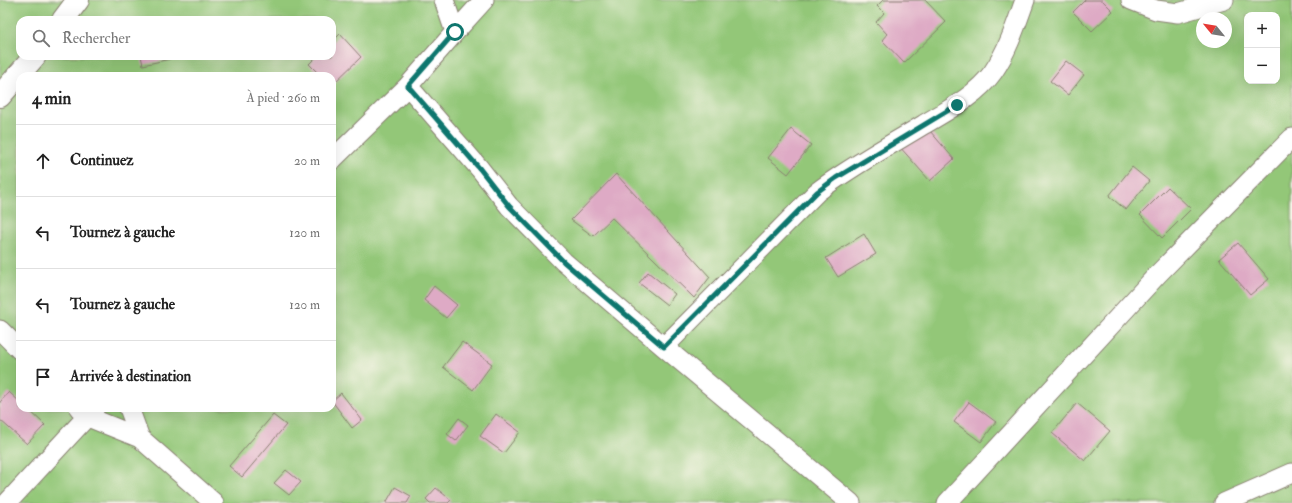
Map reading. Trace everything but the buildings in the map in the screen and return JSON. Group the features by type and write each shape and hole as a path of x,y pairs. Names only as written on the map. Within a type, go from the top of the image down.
{"street":[{"path":"66,16 78,0"},
{"path":"444,0 455,32"},
{"path":"336,156 408,86 484,0"},
{"path":"664,347 817,192 836,178 957,105 979,88 993,73 1008,46 1025,0"},
{"path":"1131,0 1156,10 1178,13 1224,0"},
{"path":"21,72 32,60"},
{"path":"0,96 16,78"},
{"path":"408,86 515,211 564,262 851,503"},
{"path":"947,503 1158,274 1292,138"},
{"path":"0,330 16,346"},
{"path":"7,503 86,412"},
{"path":"89,412 140,438 214,503"},
{"path":"130,412 140,438"},
{"path":"1224,503 1292,473"}],"green space":[{"path":"0,0 1292,0 1292,503 0,503"}],"route":[{"path":"455,32 408,86 480,169 509,206 564,262 664,347 799,208 817,192 836,178 957,105"}]}
